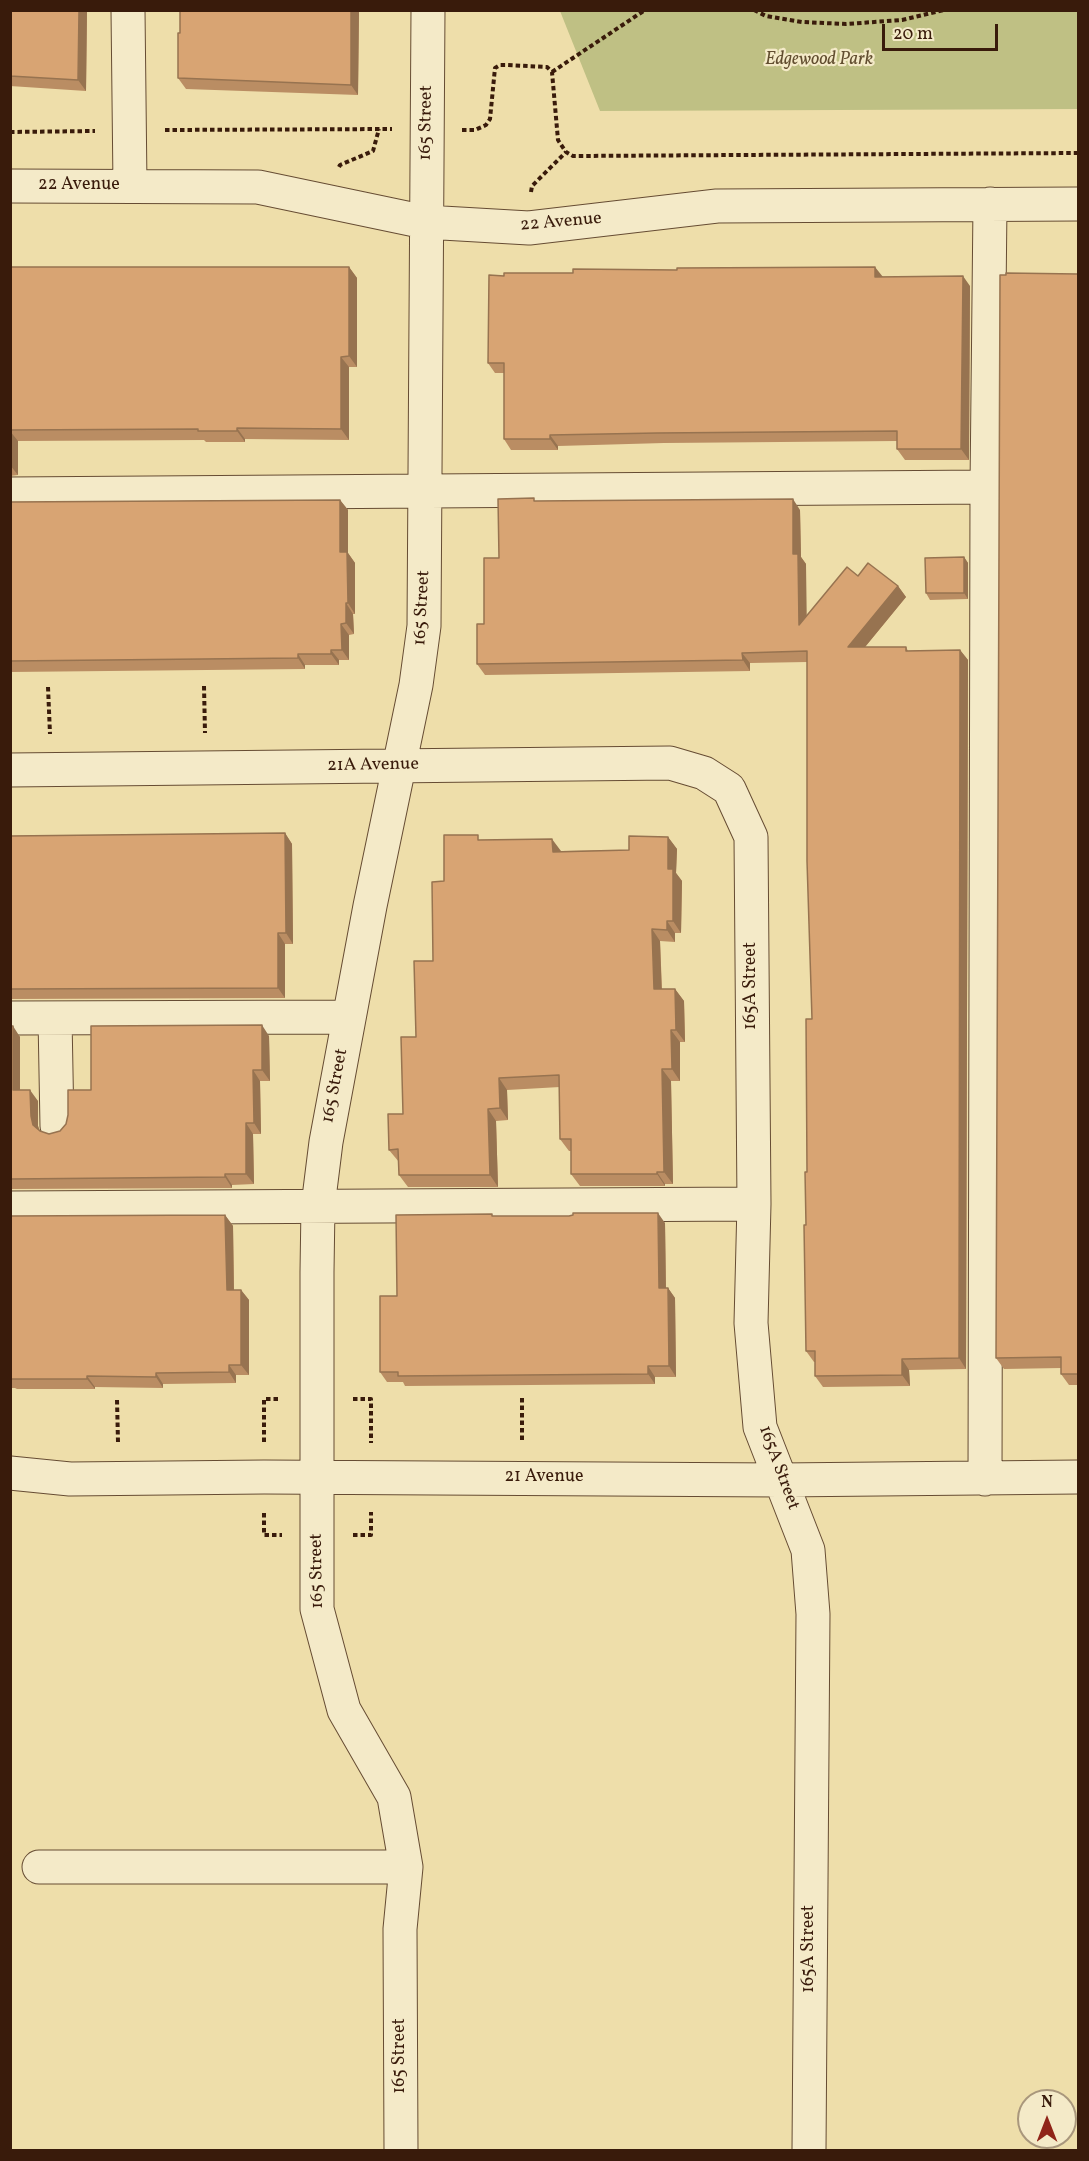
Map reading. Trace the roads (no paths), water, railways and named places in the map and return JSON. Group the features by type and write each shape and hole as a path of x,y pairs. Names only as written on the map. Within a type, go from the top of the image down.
{"street":[{"path":"128,10 130,186"},
{"name":"165 Street","path":"401,2151 400,1929 406,1867 394,1797 344,1710 317,1609 318,1206 326,1142 370,906 416,685 424,626 428,10"},
{"name":"22 Avenue","path":"10,186 258,187 425,222 529,228 717,206 1078,204"},
{"path":"985,1479 987,487 990,204"},
{"path":"10,494 987,487"},
{"name":"21A Avenue","path":"10,770 670,763 705,772 729,789"},
{"name":"165A Street","path":"729,789 751,837 754,1204 751,1323 760,1427 808,1550 813,1614 808,2151"},
{"path":"10,1018 350,1017"},
{"path":"56,1018 57,1126"},
{"path":"10,1208 754,1204"},
{"name":"21 Avenue","path":"10,1473 70,1479 317,1477 780,1480 1078,1477"},
{"path":"39,1867 406,1867"}],"park label":[{"name":"Edgewood Park","path":"819,61"}]}
